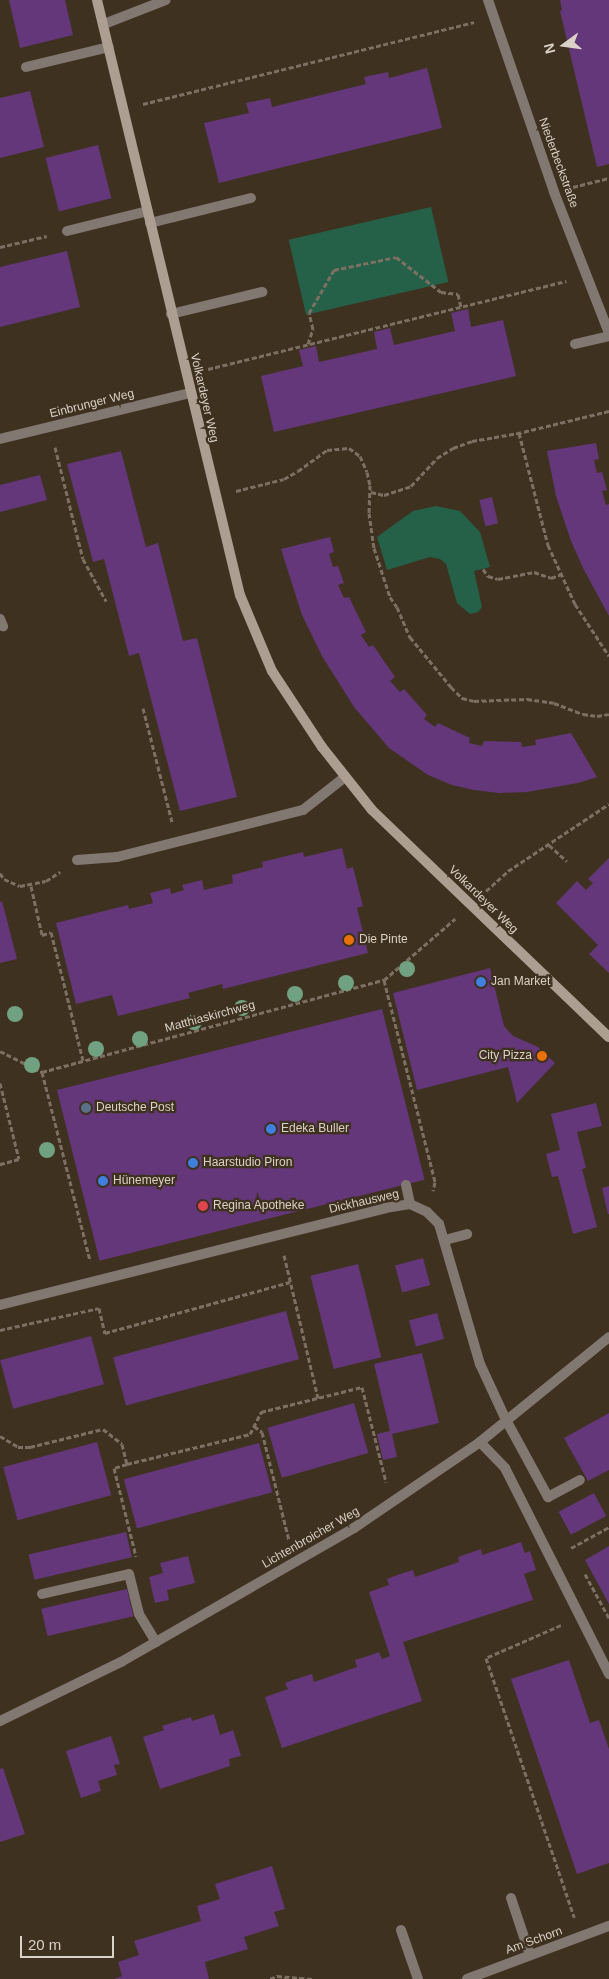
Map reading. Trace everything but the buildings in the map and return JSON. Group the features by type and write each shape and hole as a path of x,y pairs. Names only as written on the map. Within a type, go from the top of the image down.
{"street":[{"name":"Volkardeyer Weg","path":"97,0 110,47 171,314 240,595 272,671 322,747 372,810 470,906 609,1037"},
{"path":"104,24 166,0"},
{"name":"Niederbeckstraße","path":"488,0 554,192 609,334"},
{"path":"26,67 110,47"},
{"path":"150,223 252,198"},
{"path":"67,231 148,211"},
{"path":"171,314 262,292"},
{"path":"575,344 609,334"},
{"name":"Einbrunger Weg","path":"0,439 190,393"},
{"path":"77,860 117,857 303,810 345,777"},
{"path":"406,1185 410,1204"},
{"name":"Dickhausweg","path":"0,1306 385,1208 410,1204 427,1212 439,1224 480,1364 506,1420 548,1497 580,1480"},
{"path":"445,1240 467,1234"},
{"name":"Lichtenbroicher Weg","path":"0,1722 156,1642 354,1528 480,1442 609,1337"},
{"path":"480,1442 505,1468 609,1674"},
{"path":"42,1594 129,1574 139,1614 156,1642"},
{"path":"511,1898 530,1956"},
{"name":"Am Schorn","path":"467,1979 609,1926"},
{"path":"401,1930 418,1979"}],"path":[{"path":"124,108 494,17"},
{"path":"554,192 609,178"},
{"path":"0,247 67,231"},
{"path":"307,344 313,329 309,313 334,270 396,256 441,292 458,294 462,307"},
{"path":"186,374 587,276"},
{"path":"371,492 384,495 411,486 437,458 453,448 472,441 609,411"},
{"path":"50,427 83,560 106,601"},
{"path":"519,432 548,546 575,604 609,656"},
{"path":"215,496 284,479 298,472 318,455 338,447 349,448 360,456 367,472 371,492 369,513 374,548 390,597 397,607 402,623 418,648 462,698 474,701 527,699 554,703 582,714 609,714"},
{"path":"483,569 488,576 498,579 534,572 551,578 562,574"},
{"path":"143,708 177,842"},
{"name":"Matthiaskirchweg","path":"42,1072 384,980 508,871 609,804"},
{"path":"548,845 567,860"},
{"path":"0,873 2,880 20,886 31,886 46,881 77,860"},
{"path":"31,886 42,935 52,932 84,1060"},
{"path":"384,980 435,1182 427,1212"},
{"path":"0,1051 42,1072 96,1281"},
{"path":"0,1083 19,1159 0,1164"},
{"path":"279,1235 318,1398"},
{"path":"0,1330 99,1308 105,1333 290,1282"},
{"path":"137,1561 114,1468 250,1434 260,1412 362,1387 392,1503"},
{"path":"254,1426 262,1432 295,1562"},
{"path":"0,1436 18,1447 30,1447 103,1428 122,1444 127,1464"},
{"path":"571,1548 609,1527"},
{"path":"580,1616 486,1658 581,1937"},
{"path":"270,1979 277,1976 312,1979"}],"green space":[{"path":"431,207 448,282 306,315 289,240"},
{"path":"436,506 460,511 480,532 490,567 474,571 482,607 478,612 470,614 457,603 446,564 440,559 430,557 387,570 377,537 413,511"}],"place":[{"name":"Die Pinte","path":"349,940"},
{"name":"Jan Market","path":"481,982"},
{"name":"City Pizza","path":"542,1056"},
{"name":"Deutsche Post","path":"86,1108"},
{"name":"Edeka Buller","path":"271,1129"},
{"name":"Haarstudio Piron","path":"193,1163"},
{"name":"Hünemeyer","path":"103,1181"},
{"name":"Regina Apotheke","path":"203,1206"}]}
